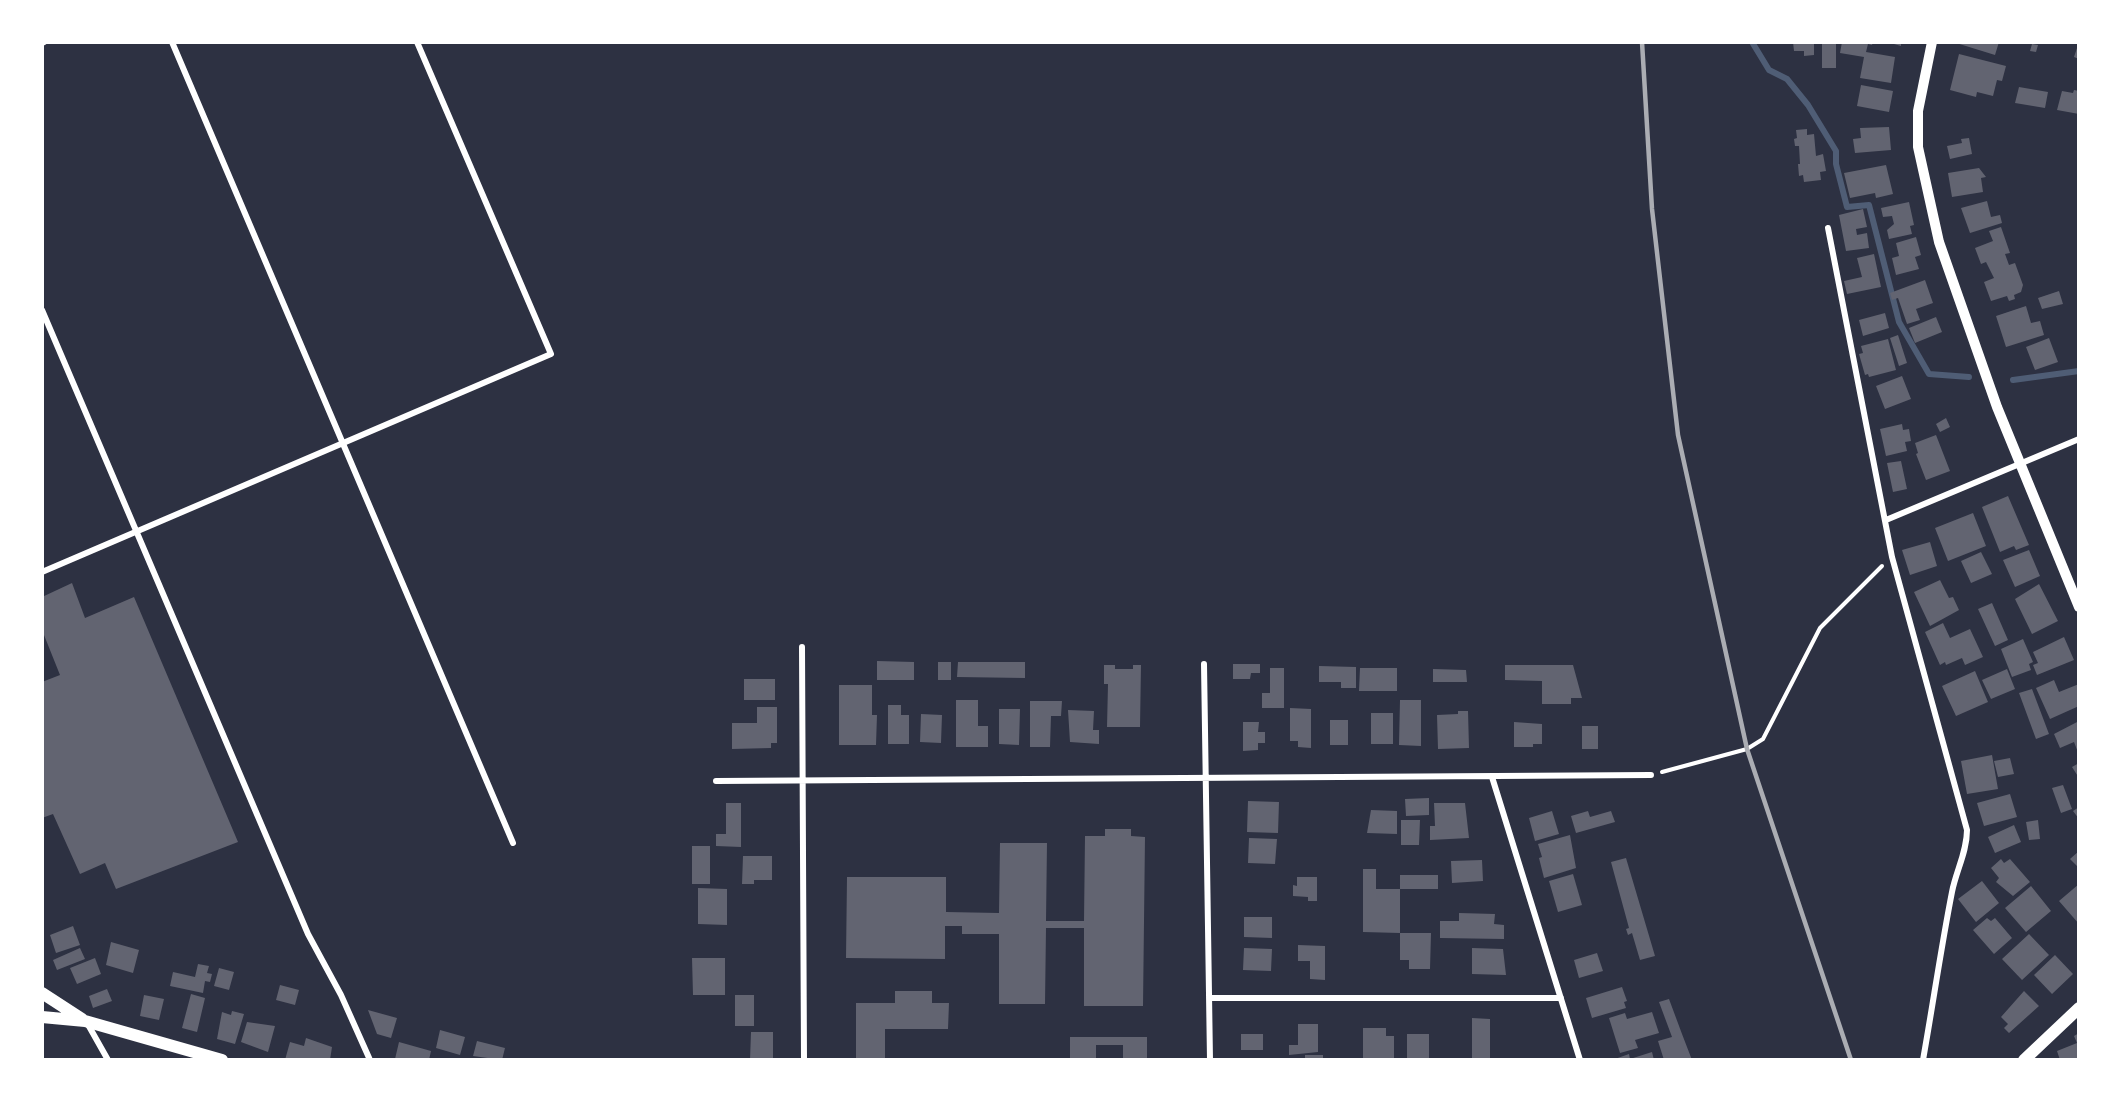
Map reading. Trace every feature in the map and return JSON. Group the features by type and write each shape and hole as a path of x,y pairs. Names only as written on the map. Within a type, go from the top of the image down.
{"main road":[{"path":"42,993 85,1021"},
{"path":"2030,1058 2079,1008"},
{"path":"42,1017 85,1021 222,1060"}],"street":[{"path":"172,42 513,843"},
{"path":"42,572 551,354 417,42"},
{"path":"1932,42 1918,111 1918,147 1923,180 1939,242 1968,332 2019,464 2079,607"},
{"path":"1828,228 1892,557 1967,830 1967,844 1948,910 1923,1060"},
{"path":"42,310 308,934 370,1060"},
{"path":"1886,520 2079,439"},
{"path":"802,647 804,1060"},
{"path":"1204,664 1210,1060"},
{"path":"716,781 1651,775"},
{"path":"1492,777 1580,1060"},
{"path":"1209,998 1561,998"},
{"path":"85,1021 108,1060"}],"path":[{"path":"1651,775 1747,749 1763,739 1820,628 1892,557"}],"building":[{"path":"1793,42 1814,42 1814,55 1804,56 1804,51 1794,51"},
{"path":"1822,42 1836,42 1836,68 1822,68"},
{"path":"1842,42 1873,42 1872,45 1868,44 1866,52 1895,57 1891,83 1860,78 1864,57 1840,53"},
{"path":"1887,42 1901,42 1901,46"},
{"path":"1953,42 1999,42 1995,55"},
{"path":"2079,42 2079,59 2074,57"},
{"path":"2032,44 2038,45 2036,52 2030,51"},
{"path":"1959,54 2006,66 2002,81 1997,80 1993,96 1977,92 1976,97 1950,90"},
{"path":"1861,85 1893,91 1889,112 1857,106"},
{"path":"2019,87 2048,92 2045,108 2015,103"},
{"path":"2074,90 2079,91 2079,114 2057,110 2062,91 2073,93"},
{"path":"1889,127 1891,150 1855,153 1853,139 1861,138 1860,128"},
{"path":"1807,129 1807,135 1814,134 1816,156 1823,154 1826,171 1820,172 1821,180 1804,182 1803,175 1799,176 1799,146 1795,146 1794,139 1797,138 1796,130"},
{"path":"1969,138 1972,154 1950,159 1947,146 1962,143 1961,139"},
{"path":"1886,165 1893,194 1876,198 1875,193 1850,198 1844,173"},
{"path":"1979,168 1986,177 1981,178 1983,192 1952,197 1948,173"},
{"path":"1987,201 1991,217 2000,215 2002,223 1970,233 1961,208"},
{"path":"1909,202 1914,225 1910,226 1912,234 1889,239 1887,230 1894,224 1892,216 1883,217 1881,208"},
{"path":"1863,209 1867,227 1856,229 1857,235 1867,233 1869,248 1846,251 1839,215"},
{"path":"2001,227 2010,253 2005,254 2009,265 2015,263 2023,285 2021,292 2014,295 2015,299 2009,301 2007,296 1991,301 1984,282 1994,278 1986,262 1981,264 1975,248 1993,241 1989,231"},
{"path":"1916,237 1921,255 1915,257 1919,269 1896,275 1892,258 1899,256 1896,243"},
{"path":"1874,254 1881,287 1847,294 1844,281 1862,277 1857,258"},
{"path":"1925,280 1933,303 1916,309 1920,320 1907,324 1898,298 1892,300 1890,293"},
{"path":"2059,291 2063,304 2042,309 2038,298"},
{"path":"2026,306 2031,323 2040,321 2044,335 2006,347 1996,316"},
{"path":"1885,313 1889,328 1863,336 1859,320"},
{"path":"1936,317 1942,332 1915,343 1909,328"},
{"path":"1898,335 1907,363 1899,366 1890,338"},
{"path":"2049,338 2058,362 2035,370 2026,347"},
{"path":"1888,339 1896,370 1869,377 1868,374 1865,375 1859,354 1863,353 1861,346"},
{"path":"1902,376 1911,399 1885,409 1876,386"},
{"path":"1946,418 1950,427 1940,432 1936,424"},
{"path":"1902,424 1903,430 1909,429 1911,441 1905,442 1907,451 1886,456 1880,429"},
{"path":"1936,435 1950,471 1926,480 1916,454 1918,453 1915,443"},
{"path":"1901,461 1907,489 1893,492 1887,463"},
{"path":"2008,496 2029,545 2016,550 2014,546 2000,552 1982,507"},
{"path":"1973,513 1986,546 1948,561 1935,528"},
{"path":"1930,542 1937,566 1910,575 1902,550"},
{"path":"2029,550 2040,576 2015,587 2003,560"},
{"path":"1981,552 1992,574 1971,583 1961,561"},
{"path":"1940,580 1949,598 1953,597 1959,610 1930,626 1914,592"},
{"path":"72,583 85,618 134,597 238,842 116,889 105,863 80,874 53,814 42,818 42,682 60,675 42,630 42,597"},
{"path":"2039,584 2058,621 2032,634 2015,599"},
{"path":"1992,603 2008,640 1995,646 1978,609"},
{"path":"1943,623 1950,638 1970,629 1983,657 1965,665 1962,658 1946,665 1945,662 1940,665 1925,632"},
{"path":"2064,637 2074,660 2037,675 2033,665 2038,663 2033,652"},
{"path":"2023,639 2033,662 2029,664 2031,670 2012,677 2001,649"},
{"path":"877,661 914,662 914,680 877,680"},
{"path":"938,662 951,662 951,680 938,680"},
{"path":"958,662 1025,662 1025,678 957,677"},
{"path":"1233,664 1260,664 1260,673 1251,673 1250,679 1233,679"},
{"path":"1104,665 1115,665 1115,669 1133,669 1133,665 1141,665 1140,727 1107,727 1108,684 1104,684"},
{"path":"1505,665 1573,665 1582,698 1571,698 1571,704 1542,704 1542,681 1505,680"},
{"path":"1319,666 1356,667 1356,688 1341,688 1341,682 1319,682"},
{"path":"1270,668 1284,668 1284,708 1262,708 1262,693 1270,693"},
{"path":"1360,668 1397,668 1397,691 1359,691"},
{"path":"1433,669 1466,670 1467,682 1433,682"},
{"path":"2007,669 2015,689 1991,699 1982,680"},
{"path":"1975,671 1988,702 1956,716 1942,686"},
{"path":"744,679 775,679 775,700 744,700"},
{"path":"2054,680 2059,692 2079,684 2079,706 2050,719 2036,688"},
{"path":"839,685 872,685 872,715 877,715 876,745 839,745"},
{"path":"2032,689 2049,734 2036,739 2019,693"},
{"path":"956,700 978,700 978,726 988,726 988,747 956,747"},
{"path":"1400,700 1421,700 1421,746 1399,745"},
{"path":"1030,701 1062,701 1061,716 1051,716 1050,747 1030,747"},
{"path":"888,705 901,705 901,715 909,715 909,744 888,744"},
{"path":"757,707 777,707 777,743 771,743 771,748 732,749 732,723 757,723"},
{"path":"1290,708 1311,709 1311,748 1298,747 1298,741 1290,741"},
{"path":"999,709 1020,709 1019,745 999,744"},
{"path":"1068,710 1094,711 1093,730 1099,730 1099,744 1070,742"},
{"path":"1458,711 1468,711 1469,748 1438,749 1437,715 1458,714"},
{"path":"1371,713 1393,713 1393,744 1371,744"},
{"path":"921,714 942,715 941,743 920,742"},
{"path":"1330,720 1348,720 1348,745 1330,745"},
{"path":"2079,721 2079,755 2074,742 2060,748 2054,734"},
{"path":"1243,722 1259,722 1258,732 1265,732 1265,743 1258,743 1258,750 1243,751"},
{"path":"1514,722 1542,724 1542,744 1533,744 1533,747 1514,747"},
{"path":"1582,726 1598,726 1598,749 1582,749"},
{"path":"1992,755 1998,789 1967,794 1961,761"},
{"path":"2010,758 2014,774 1998,777 1994,761"},
{"path":"2079,763 2079,778 2072,767"},
{"path":"2063,785 2072,809 2061,813 2052,788"},
{"path":"2010,794 2017,817 1984,826 1977,803"},
{"path":"1429,798 1429,815 1406,816 1405,799"},
{"path":"1248,801 1279,802 1278,833 1247,832"},
{"path":"726,803 741,803 741,847 716,846 716,834 726,834"},
{"path":"1434,803 1465,803 1469,838 1430,840 1430,826 1435,826"},
{"path":"2079,807 2079,819 2073,811"},
{"path":"1371,810 1397,811 1397,834 1367,833"},
{"path":"1552,811 1559,834 1535,841 1529,818"},
{"path":"1588,811 1590,817 1611,811 1615,822 1576,833 1571,816"},
{"path":"1401,820 1420,820 1419,845 1401,845"},
{"path":"2038,820 2040,839 2029,840 2026,822"},
{"path":"2014,825 2021,842 1995,853 1988,837"},
{"path":"1105,829 1131,829 1131,836 1145,837 1143,1006 1084,1006 1084,928 1046,928 1045,1004 999,1004 999,934 962,934 962,926 945,926 945,959 846,958 847,877 946,877 946,912 999,913 1000,843 1047,843 1046,921 1084,921 1085,836 1105,836"},
{"path":"1570,835 1576,868 1544,878 1538,844"},
{"path":"1249,838 1277,839 1275,864 1248,863"},
{"path":"692,846 710,846 710,884 692,884"},
{"path":"2079,851 2079,868 2070,859"},
{"path":"743,856 772,856 772,880 754,880 754,884 742,884"},
{"path":"1626,858 1655,956 1640,960 1632,933 1628,935 1626,929 1629,928 1611,862"},
{"path":"2001,859 2004,863 2010,859 2030,882 2013,896 1996,882 1999,878 1991,868"},
{"path":"1482,860 1483,881 1452,883 1451,861"},
{"path":"1363,869 1376,869 1376,889 1400,889 1400,933 1363,932"},
{"path":"1573,874 1582,905 1558,912 1549,881"},
{"path":"1400,875 1438,875 1438,889 1400,889"},
{"path":"1297,877 1317,877 1317,901 1308,901 1308,897 1293,896 1293,885 1297,886"},
{"path":"1982,881 1999,903 1976,922 1958,899"},
{"path":"2079,884 2079,924 2059,901"},
{"path":"2031,886 2051,911 2026,932 2005,908"},
{"path":"698,888 727,889 727,925 698,924"},
{"path":"1459,913 1495,914 1494,924 1504,925 1504,939 1440,938 1440,921 1459,921"},
{"path":"1244,917 1272,917 1272,938 1244,937"},
{"path":"1987,918 1991,921 1995,918 2012,938 1994,954 1973,930"},
{"path":"73,926 80,945 56,953 50,935"},
{"path":"1400,933 1431,933 1430,969 1409,969 1409,960 1400,960"},
{"path":"2029,934 2049,955 2022,980 2002,959"},
{"path":"111,942 139,950 133,973 106,965"},
{"path":"1298,945 1325,946 1325,980 1310,979 1310,961 1298,961"},
{"path":"80,948 85,959 57,970 53,960"},
{"path":"1244,948 1272,949 1271,971 1243,970"},
{"path":"1472,948 1503,949 1506,975 1472,974"},
{"path":"1597,953 1603,971 1579,978 1574,960"},
{"path":"2055,955 2073,974 2052,994 2034,975"},
{"path":"95,958 101,974 77,984 70,968"},
{"path":"692,958 725,958 725,995 693,995"},
{"path":"198,964 209,966 207,973 212,974 210,982 205,981 203,993 170,986 173,972 195,977"},
{"path":"219,968 234,972 229,990 214,986"},
{"path":"280,985 299,990 295,1005 276,1000"},
{"path":"1622,987 1627,1001 1624,1002 1626,1008 1592,1018 1586,998"},
{"path":"107,989 112,1001 93,1008 89,996"},
{"path":"895,991 932,991 932,1003 949,1003 948,1029 885,1029 885,1060 856,1060 856,1003 895,1003"},
{"path":"2024,991 2039,1006 2009,1033 2004,1028 2008,1024 2001,1017"},
{"path":"191,994 205,998 197,1032 182,1028"},
{"path":"144,995 164,999 159,1020 140,1016"},
{"path":"735,995 754,995 754,1026 735,1026"},
{"path":"1669,999 1692,1060 1664,1060 1658,1041 1672,1037 1659,1002"},
{"path":"368,1010 397,1018 391,1038 377,1034"},
{"path":"232,1011 244,1014 235,1044 217,1039 222,1012 231,1015"},
{"path":"1652,1012 1659,1033 1635,1040 1638,1048 1620,1053 1609,1018 1625,1013 1627,1019"},
{"path":"1472,1018 1490,1019 1490,1060 1472,1060"},
{"path":"247,1022 275,1026 268,1052 241,1042"},
{"path":"1298,1024 1318,1024 1318,1052 1289,1055 1289,1045 1298,1045"},
{"path":"1363,1028 1386,1028 1386,1036 1394,1036 1394,1060 1363,1060"},
{"path":"440,1030 465,1037 460,1055 436,1048"},
{"path":"751,1032 773,1032 773,1060 750,1060"},
{"path":"2079,1033 2079,1060 2060,1060 2057,1051 2077,1043 2074,1036"},
{"path":"1241,1034 1263,1034 1263,1050 1241,1050"},
{"path":"1407,1034 1429,1034 1429,1060 1407,1060"},
{"path":"1070,1037 1147,1037 1147,1060 1123,1060 1123,1045 1096,1045 1096,1060 1070,1060"},
{"path":"306,1038 332,1047 330,1060 285,1060 290,1042 304,1046"},
{"path":"477,1041 505,1048 502,1060 473,1056"},
{"path":"399,1042 431,1051 429,1060 395,1059"},
{"path":"1652,1052 1654,1060 1612,1060 1629,1054 1630,1059"},
{"path":"1305,1055 1323,1055 1323,1060 1305,1060"}],"waterway":[{"path":"1752,42 1769,70 1787,79 1808,105 1836,151 1836,164 1847,207 1869,205 1899,322 1929,374 1969,377"},
{"path":"2013,380 2079,371"}],"railway":[{"path":"1642,42 1652,209 1678,435 1747,749 1851,1060"}]}
